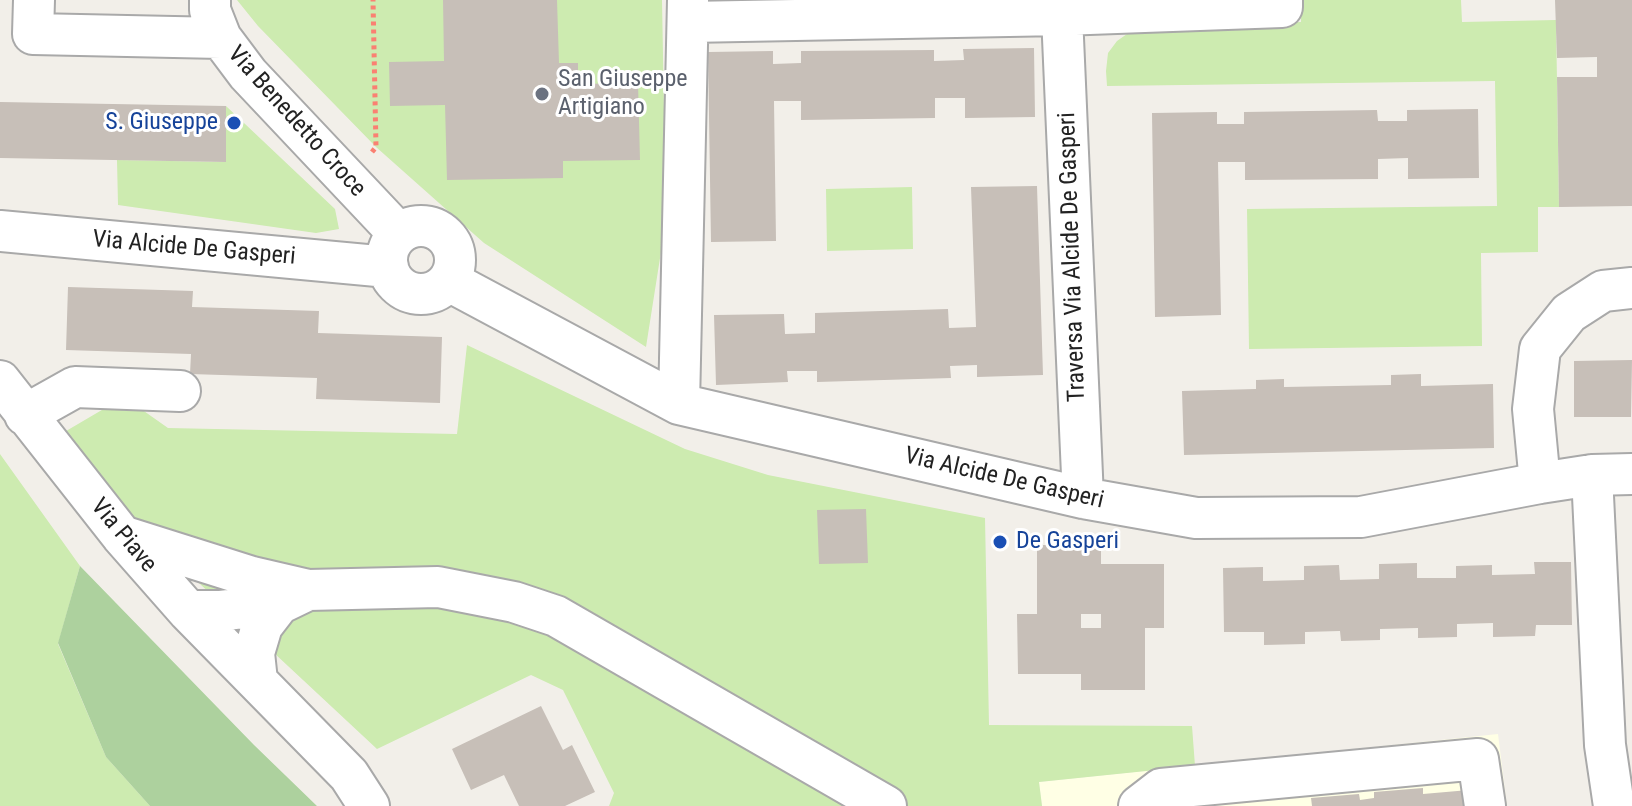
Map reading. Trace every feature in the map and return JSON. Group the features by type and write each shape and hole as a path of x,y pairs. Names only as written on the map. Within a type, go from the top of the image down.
{"street":[{"path":"34,0 33,34 221,38"},
{"name":"Via Benedetto Croce","path":"210,0 210,10 221,38 393,251"},
{"path":"679,404 689,11 1062,15 1282,7 1282,0"},
{"name":"Traversa Via Alcide De Gasperi","path":"1062,15 1083,498"},
{"path":"420,226 433,228 451,243 455,269 449,281 433,293 417,295 404,291 392,279 393,251 408,229 420,226"},
{"name":"Via Alcide De Gasperi","path":"0,231 393,251"},
{"name":"Via Alcide De Gasperi","path":"449,281 679,404 1083,498 1196,518 1361,517 1540,483 1592,475 1632,474"},
{"path":"1540,483 1533,409 1540,349 1569,313 1603,291 1632,288"},
{"name":"Via Piave","path":"0,381 122,536 188,611 349,775 369,806"},
{"path":"25,415 75,387 180,391"},
{"path":"1592,475 1618,743 1614,806"},
{"path":"122,536 280,590"},
{"path":"188,611 219,611 280,590 438,587 514,602 556,616 886,806"},
{"path":"257,681 254,653 262,626 280,590"},
{"path":"1139,806 1161,789 1478,759 1485,806"}],"path":[{"path":"373,0 375,111"}],"shaded area":[{"path":"1498,734 1507,806 1042,806 1039,782"}],"green space":[{"path":"237,0 662,0 666,220 646,347 484,243 376,147 258,26"},
{"path":"1301,0 1461,0 1462,22 1556,20 1559,207 1538,207 1538,252 1481,253 1482,346 1249,349 1247,209 1497,206 1495,81 1107,86 1108,53 1117,41 1137,27 1301,22"},
{"path":"226,106 335,209 339,229 316,233 118,205 117,160 225,162"},
{"path":"912,187 913,249 827,251 826,189"},
{"path":"467,345 685,449 768,475 985,518 989,725 1192,726 1195,766 1039,782 1042,806 609,806 614,793 563,690 531,675 377,749 96,487 61,434 124,397 168,428 457,434"},
{"path":"0,454 80,566 58,644 106,757 150,806 0,806"},
{"path":"80,566 317,806 150,806 106,757 58,643"}],"building":[{"name":"San Giuseppe Artigiano","path":"443,0 557,0 559,63 578,63 578,84 638,83 640,160 563,161 563,178 447,180 445,105 390,106 389,62 444,61"},
{"path":"1555,0 1632,0 1632,206 1559,207 1557,77 1597,77 1597,57 1557,58"},
{"path":"1034,48 1035,117 965,118 965,98 935,98 935,118 801,120 801,101 774,101 776,241 711,242 708,52 773,51 773,64 801,63 801,51 934,50 934,61 964,60 963,49"},
{"path":"0,102 226,106 226,162 0,158"},
{"path":"1478,109 1479,178 1408,179 1408,158 1378,159 1378,179 1245,180 1245,162 1218,162 1221,315 1155,317 1152,113 1217,112 1217,124 1244,124 1244,112 1377,110 1378,121 1407,121 1407,110"},
{"path":"1037,186 1043,375 977,377 977,365 950,366 951,378 817,382 817,371 787,371 788,382 716,385 714,315 784,314 785,334 815,333 815,313 948,309 949,328 976,327 971,187"},
{"path":"68,287 193,291 192,307 319,311 318,333 442,337 440,403 316,399 317,378 190,374 191,354 66,350"},
{"path":"1632,360 1631,417 1574,417 1574,361"},
{"path":"1421,374 1421,386 1493,384 1494,448 1184,455 1182,391 1256,389 1256,380 1284,379 1284,387 1391,385 1391,375"},
{"path":"866,509 868,563 819,564 817,510"},
{"path":"1037,545 1101,545 1101,564 1164,564 1164,628 1145,628 1145,690 1081,690 1081,674 1018,674 1017,614 1037,614","holes":["1081,614 1101,614 1101,628 1081,628"]},
{"path":"1534,562 1571,562 1572,625 1536,625 1535,636 1493,637 1493,623 1457,624 1457,637 1418,638 1418,628 1380,629 1380,640 1341,641 1340,631 1305,632 1305,644 1264,645 1264,632 1224,632 1223,568 1263,567 1263,581 1304,580 1304,566 1339,565 1340,580 1379,579 1379,564 1417,563 1417,578 1456,578 1456,566 1492,565 1492,575 1535,574"},
{"path":"541,706 563,750 572,745 595,792 565,806 519,806 504,775 471,790 452,749"},
{"path":"1423,788 1423,794 1469,790 1471,806 1312,806 1311,798 1359,794 1360,800 1374,798 1374,792"}],"place":[{"name":"San Giuseppe Artigiano","path":"542,94"},
{"name":"S. Giuseppe","path":"234,123"},
{"name":"De Gasperi","path":"1000,542"}]}
